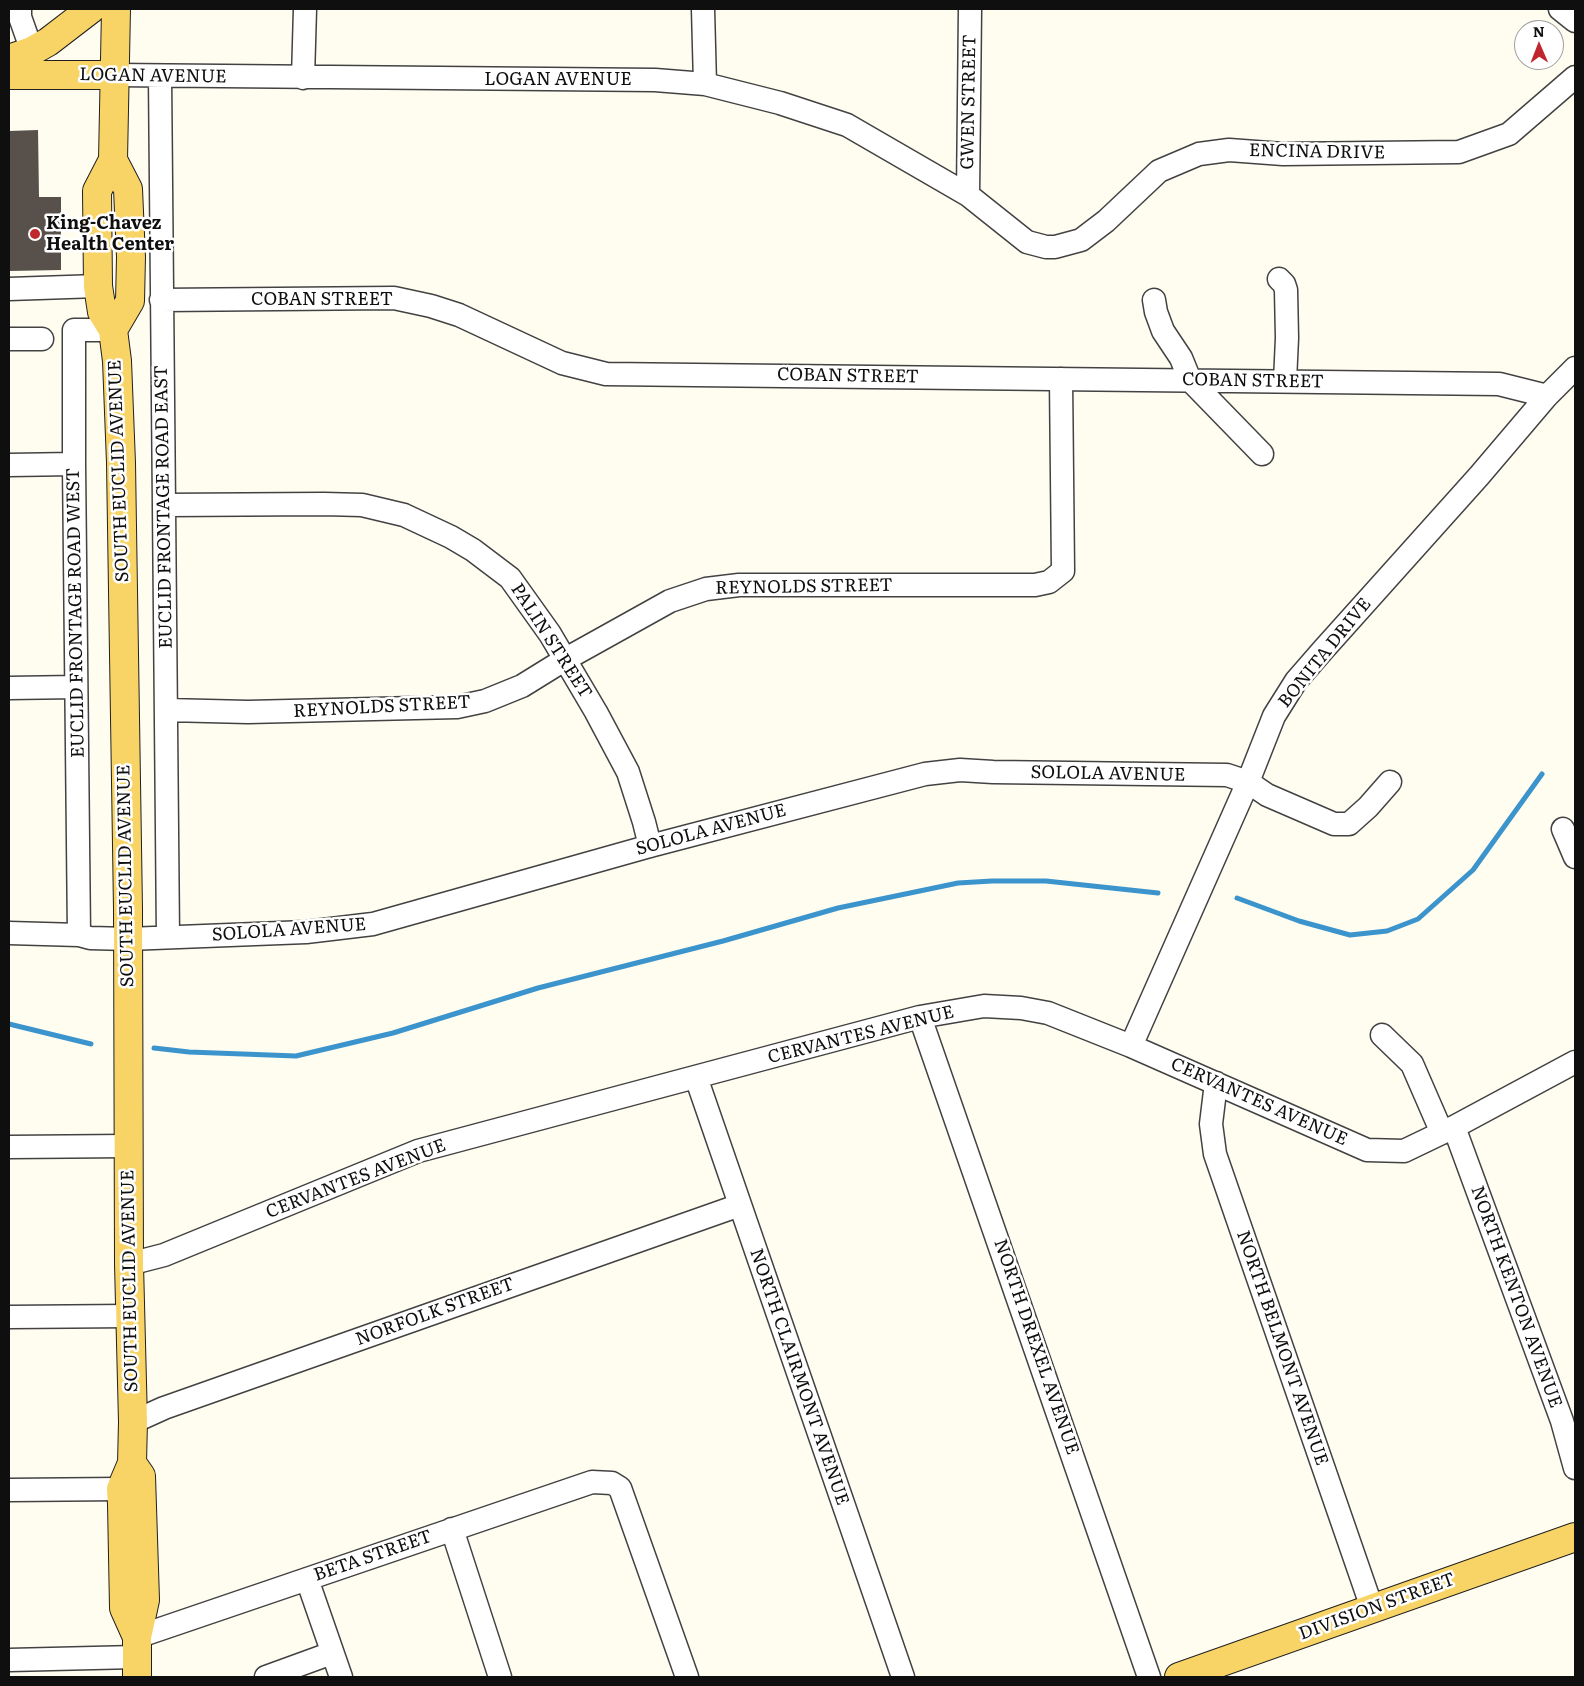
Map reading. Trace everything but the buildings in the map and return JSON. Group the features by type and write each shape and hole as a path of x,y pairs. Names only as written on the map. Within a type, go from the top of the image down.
{"main road":[{"path":"21,55 48,42 91,9"},
{"name":"SOUTH EUCLID AVENUE","path":"116,9 113,160 97,191 98,286 102,312 113,330 117,361 121,463 128,939 128,1146 133,1422 132,1463"},
{"name":"LOGAN AVENUE","path":"9,75 114,76"},
{"name":"SOUTH EUCLID AVENUE","path":"113,160 128,189 131,257 130,301 113,330"},
{"path":"132,1463 122,1489 124,1608 137,1657"},
{"path":"132,1463 141,1476 145,1600 137,1657"},
{"name":"DIVISION STREET","path":"1179,1677 1220,1671 1372,1608 1575,1537"}],"street":[{"path":"20,9 21,55"},
{"path":"303,78 305,9"},
{"path":"703,9 704,84"},
{"name":"GWEN STREET","path":"968,195 970,9"},
{"path":"1560,9 1575,21"},
{"name":"LOGAN AVENUE","path":"114,76 655,80 704,84 780,103 847,125 968,195 1027,242 1046,247 1065,246"},
{"name":"EUCLID FRONTAGE ROAD EAST","path":"160,76 168,937"},
{"name":"ENCINA DRIVE","path":"1065,246 1081,240 1106,220 1159,171 1199,154 1229,150 1283,154 1459,152 1508,134 1575,76"},
{"path":"1279,279 1284,284 1286,290 1287,338 1285,381"},
{"path":"9,289 98,286"},
{"name":"COBAN STREET","path":"161,300 394,298 431,306 459,315 562,363 606,374 1499,384 1547,396"},
{"path":"1154,300 1163,331 1182,358 1190,380 1262,454"},
{"name":"EUCLID FRONTAGE ROAD WEST","path":"78,935 74,330 113,330"},
{"path":"9,339 42,339"},
{"name":"BONITA DRIVE","path":"1131,1046 1248,782 1274,716 1296,681 1479,476 1547,396 1574,373"},
{"name":"REYNOLDS STREET","path":"167,710 248,712 457,707 485,701 522,686 564,660 670,601 706,588 739,585 1035,585 1049,582 1063,571 1061,379"},
{"path":"9,465 74,464"},
{"name":"PALIN STREET","path":"165,505 332,504 362,506 404,515 451,537 473,550 510,578 550,634 596,712 628,772 650,846"},
{"path":"9,688 76,687"},
{"name":"SOLOLA AVENUE","path":"9,933 128,939 306,932 372,924 650,846 925,774 960,770 1227,775 1248,782 1267,795 1334,824 1349,824 1368,807 1390,782"},
{"path":"1563,829 1575,857"},
{"name":"CERVANTES AVENUE","path":"129,1264 164,1254 418,1151 920,1017 984,1006 1021,1008 1048,1013 1131,1046 1368,1150 1404,1151 1448,1130 1575,1062"},
{"name":"NORTH DREXEL AVENUE","path":"920,1017 1149,1677"},
{"name":"NORTH KENTON AVENUE","path":"1382,1035 1412,1064 1448,1130 1569,1419 1575,1468"},
{"name":"NORTH CLAIRMONT AVENUE","path":"696,1077 903,1677"},
{"name":"NORTH BELMONT AVENUE","path":"1216,1083 1211,1124 1215,1154 1372,1608"},
{"path":"9,1147 128,1146"},
{"name":"NORFOLK STREET","path":"133,1422 164,1408 740,1205"},
{"path":"9,1317 130,1316"},
{"name":"BETA STREET","path":"9,1660 137,1657 307,1579 592,1482 612,1483 620,1488 686,1677"},
{"path":"9,1490 122,1489"},
{"path":"452,1529 500,1677"},
{"path":"307,1579 341,1677"},
{"path":"266,1677 332,1653"}],"waterway":[{"path":"1237,898 1299,921 1350,935 1387,931 1418,919 1473,870 1542,774"},
{"path":"154,1048 189,1052 296,1056 393,1033 538,988 723,941 838,908 958,883 1046,881 1158,893"},
{"path":"9,1024 91,1044"}],"place":[{"name":"King-Chavez Health Center","path":"35,234"}]}
